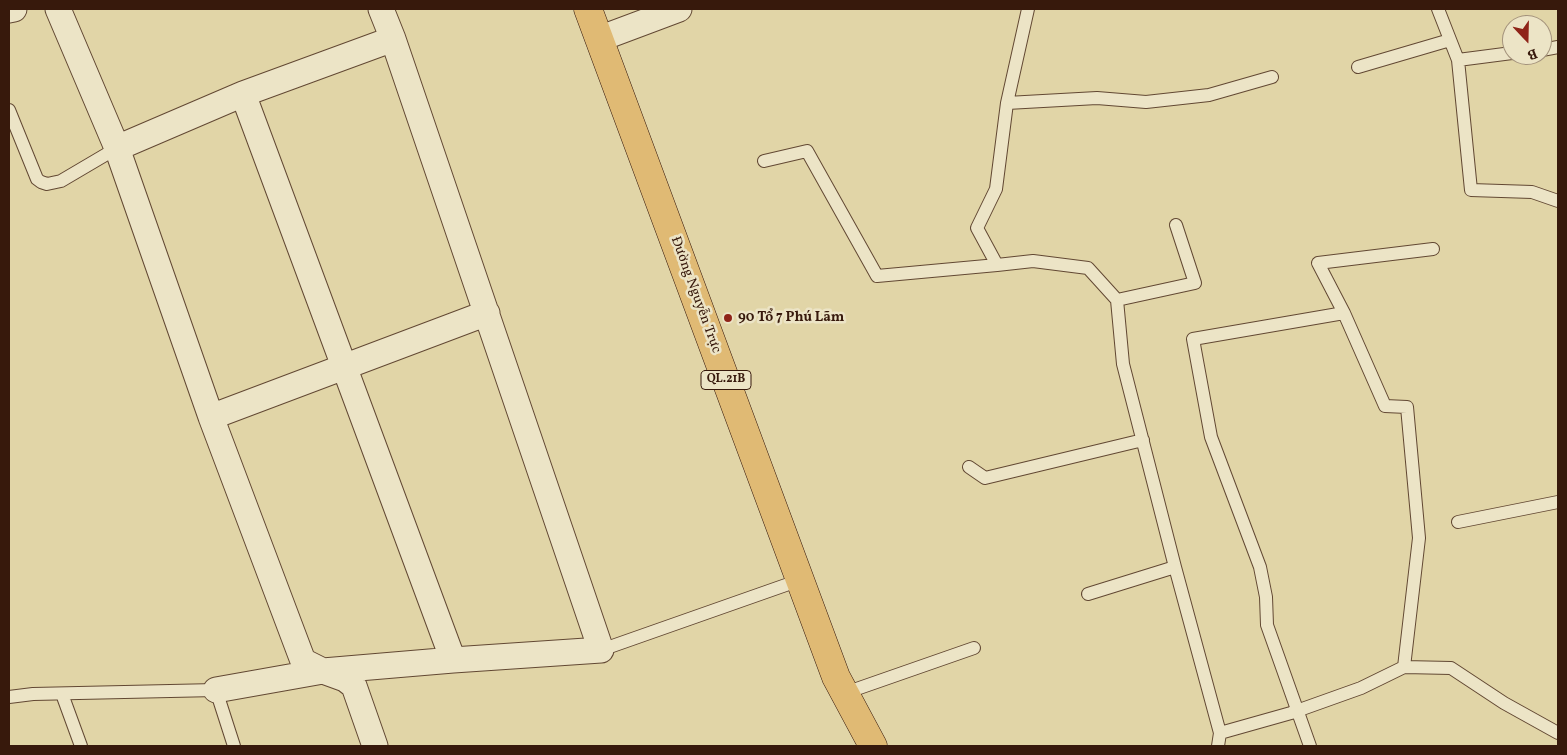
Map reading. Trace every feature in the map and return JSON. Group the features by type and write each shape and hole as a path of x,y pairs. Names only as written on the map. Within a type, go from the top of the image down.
{"highway":[{"name":"Đường Nguyễn Trực","path":"588,9 836,677 873,746"}],"street":[{"path":"9,10 14,9"},
{"path":"58,9 117,148 211,417 304,661 323,671 345,679 354,686 375,746"},
{"path":"216,690 323,671 601,650 393,39 381,9"},
{"path":"600,39 679,9"},
{"path":"117,148 243,94 393,39"},
{"path":"243,94 453,660"},
{"path":"211,417 487,313"}],"lane":[{"path":"997,265 977,228 996,189 1007,103 1028,9"},
{"path":"1438,9 1458,60 1471,190 1532,192 1558,201"},
{"path":"1358,67 1450,40"},
{"path":"1458,60 1502,54"},
{"path":"1007,103 1097,98 1146,102 1209,95 1272,77"},
{"path":"9,110 36,179 41,182 47,184 61,181 117,148"},
{"path":"764,161 807,151 877,276 1033,261 1088,268 1117,300 1123,364 1219,740 1361,688 1404,667 1451,668 1504,703 1558,733"},
{"path":"1117,300 1195,283 1176,226"},
{"path":"1404,667 1419,538 1407,407 1385,406 1344,313 1318,263 1433,249"},
{"path":"1310,746 1266,625 1266,597 1260,567 1211,437 1193,339 1344,313"},
{"path":"969,467 984,478 1143,440"},
{"path":"1458,522 1558,502"},
{"path":"1088,594 1175,567"},
{"path":"601,650 800,580"},
{"path":"845,693 974,648"},
{"path":"9,696 216,690 234,746"},
{"path":"62,694 81,746"}],"place":[{"name":"90 Tổ 7 Phú Lãm","path":"728,318"}]}
